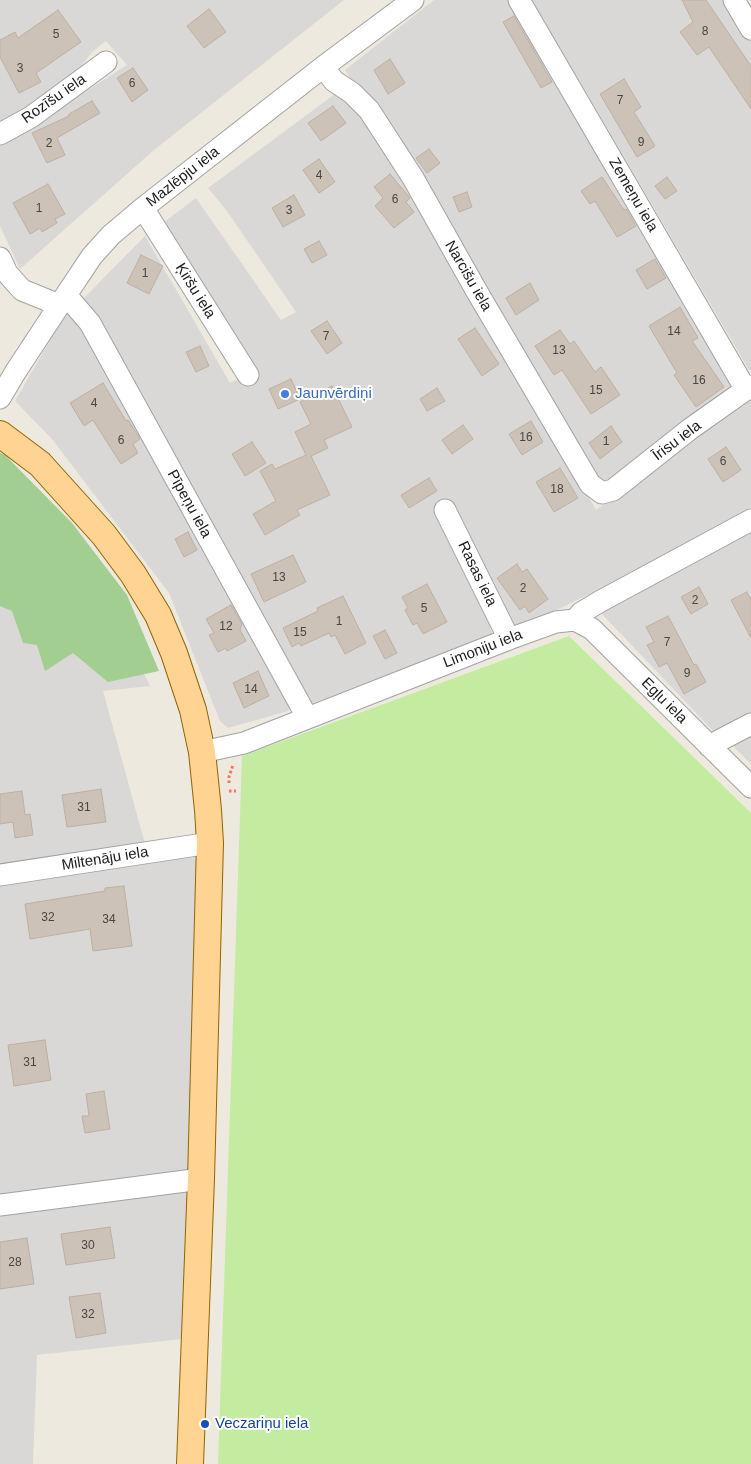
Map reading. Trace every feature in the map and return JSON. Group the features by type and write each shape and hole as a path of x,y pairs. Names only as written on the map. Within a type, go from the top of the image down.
{"main road":[{"path":"0,434 40,464 104,535 138,582 158,615 174,653 193,710 202,752 210,843 201,1179 190,1464"}],"street":[{"name":"Mazlēpju iela","path":"0,398 62,300 92,256 111,235 323,67 413,0"},
{"name":"Zemeņu iela","path":"519,0 749,388"},
{"path":"734,0 751,29"},
{"name":"Rozīšu iela","path":"0,134 31,117 106,62"},
{"name":"Narcišu iela","path":"323,67 334,81 352,93 369,110 413,178 480,298 590,484 602,493"},
{"name":"Ķiršu iela","path":"143,208 248,375"},
{"path":"0,258 7,273 22,290 62,300"},
{"name":"Pīpeņu iela","path":"62,300 90,323 307,717"},
{"name":"Īrisu iela","path":"602,493 613,490 690,429 749,388"},
{"name":"Rasas iela","path":"446,510 509,639"},
{"name":"Limoniju iela","path":"202,752 244,743 509,639 556,622 575,620 581,613 599,602 751,520"},
{"name":"Egļu iela","path":"575,620 592,629 751,787"},
{"path":"709,746 751,724"},
{"name":"Miltenāju iela","path":"0,875 210,843"},
{"path":"0,1205 201,1179"}],"path":[{"path":"229,792 236,791"}],"shaded area":[{"path":"0,0 344,0 154,150 20,269 0,226 0,143 127,65 106,41 92,52 78,70 56,88 0,123"},
{"path":"434,0 511,0 733,383 730,394 616,480 598,482 468,255 345,70"},
{"path":"532,0 727,0 751,41 751,370 749,370"},
{"path":"339,91 365,119 451,259 596,510 751,397 751,507 628,575 561,608 511,628 497,623 490,628 493,634 308,705 83,299 145,236 230,383 244,376 159,226 196,198 281,320 296,312 227,211 208,188"},
{"path":"65,314 77,314 291,706 288,711 228,728 220,721 169,593 52,439 15,401"},
{"path":"0,472 93,567 150,686 103,691 150,862 202,855 182,1339 37,1355 33,1464 0,1464"},
{"path":"751,530 751,720 719,737 600,612"},
{"path":"751,735 751,764 732,745"}],"green space":[{"path":"0,453 5,455 72,523 127,595 159,671 108,682 73,653 45,671 37,645 23,643 12,611 0,606"},
{"path":"569,636 751,813 751,1464 218,1464 242,756"}],"building":[{"path":"682,0 706,0 751,66 751,109 709,47 697,55 680,32 693,22"},
{"path":"209,9 226,32 204,48 187,26"},
{"path":"58,10 81,42 36,73 41,82 19,93 0,57 0,40 15,32 18,38"},
{"path":"514,16 552,82 541,88 503,22"},
{"path":"390,59 405,83 388,94 374,70"},
{"path":"133,68 148,90 132,102 117,78"},
{"path":"624,79 641,107 634,112 655,146 637,157 600,94"},
{"path":"92,101 100,113 57,138 65,155 47,163 32,133 69,116 69,114"},
{"path":"333,106 346,123 321,141 308,123"},
{"path":"429,149 440,163 427,173 416,158"},
{"path":"319,159 335,182 319,193 303,170"},
{"path":"390,174 410,198 406,202 414,212 394,228 375,206 383,198 374,187"},
{"path":"602,177 636,226 617,237 595,201 590,204 581,191"},
{"path":"667,177 677,191 665,199 655,186"},
{"path":"48,184 65,214 55,219 57,223 42,232 40,228 30,234 13,203"},
{"path":"467,192 472,207 459,212 453,197"},
{"path":"294,195 305,215 283,227 272,208"},
{"path":"319,241 327,255 312,263 304,249"},
{"path":"141,255 163,266 149,294 127,283"},
{"path":"655,259 666,278 647,289 636,270"},
{"path":"530,283 539,300 516,315 506,298"},
{"path":"680,307 698,338 692,341 724,387 696,407 674,375 677,373 649,326"},
{"path":"327,321 342,343 327,354 311,331"},
{"path":"475,328 499,364 482,376 458,339"},
{"path":"560,330 570,344 574,341 595,372 601,367 620,395 591,414 562,370 554,375 535,346"},
{"path":"200,346 209,366 196,372 186,352"},
{"path":"291,379 300,399 278,409 269,389"},
{"path":"103,383 126,421 128,420 140,439 133,444 138,453 121,464 93,420 84,426 70,403"},
{"path":"332,386 352,427 324,440 328,448 311,456 330,495 297,510 300,515 265,535 253,514 276,501 260,471 272,464 275,469 306,455 295,432 311,424 300,402"},
{"path":"437,388 445,401 427,411 420,399"},
{"path":"531,421 543,442 522,455 509,434"},
{"path":"463,425 473,439 452,454 442,440"},
{"path":"611,426 622,442 600,459 589,443"},
{"path":"252,442 266,463 245,476 232,454"},
{"path":"726,447 741,470 723,482 708,459"},
{"path":"560,468 578,498 554,512 536,482"},
{"path":"429,478 437,491 409,508 401,495"},
{"path":"188,532 197,550 184,557 175,539"},
{"path":"293,555 306,582 264,602 251,574"},
{"path":"517,564 522,572 527,569 548,599 529,613 525,606 520,610 497,578"},
{"path":"427,584 447,622 423,634 417,623 413,625 405,610 408,608 402,597"},
{"path":"699,587 708,604 691,614 681,597"},
{"path":"747,592 751,600 751,638 731,600"},
{"path":"343,596 366,643 345,654 335,635 331,637 329,633 301,646 299,643 292,647 283,628 318,611 317,608"},
{"path":"231,605 242,624 240,630 246,641 227,651 226,648 218,652 209,635 214,633 206,619"},
{"path":"668,616 694,665 696,664 706,682 684,694 667,663 659,667 647,645 654,642 646,627"},
{"path":"385,630 397,653 385,659 373,636"},
{"path":"258,671 269,696 244,708 233,683"},
{"path":"101,789 106,822 67,827 62,795"},
{"path":"22,791 25,815 30,814 33,835 15,838 13,822 0,824 0,794"},
{"path":"124,886 132,946 93,951 90,929 30,939 25,904 105,891 105,888"},
{"path":"45,1040 51,1080 14,1086 8,1045"},
{"path":"104,1091 110,1129 85,1133 82,1116 89,1116 86,1094"},
{"path":"110,1227 115,1258 66,1265 61,1234"},
{"path":"27,1238 34,1284 0,1289 0,1242"},
{"path":"100,1293 106,1333 76,1338 69,1297"}],"place":[{"name":"Jaunvērdiņi","path":"285,394"},
{"name":"Veczariņu iela","path":"205,1424"}]}
